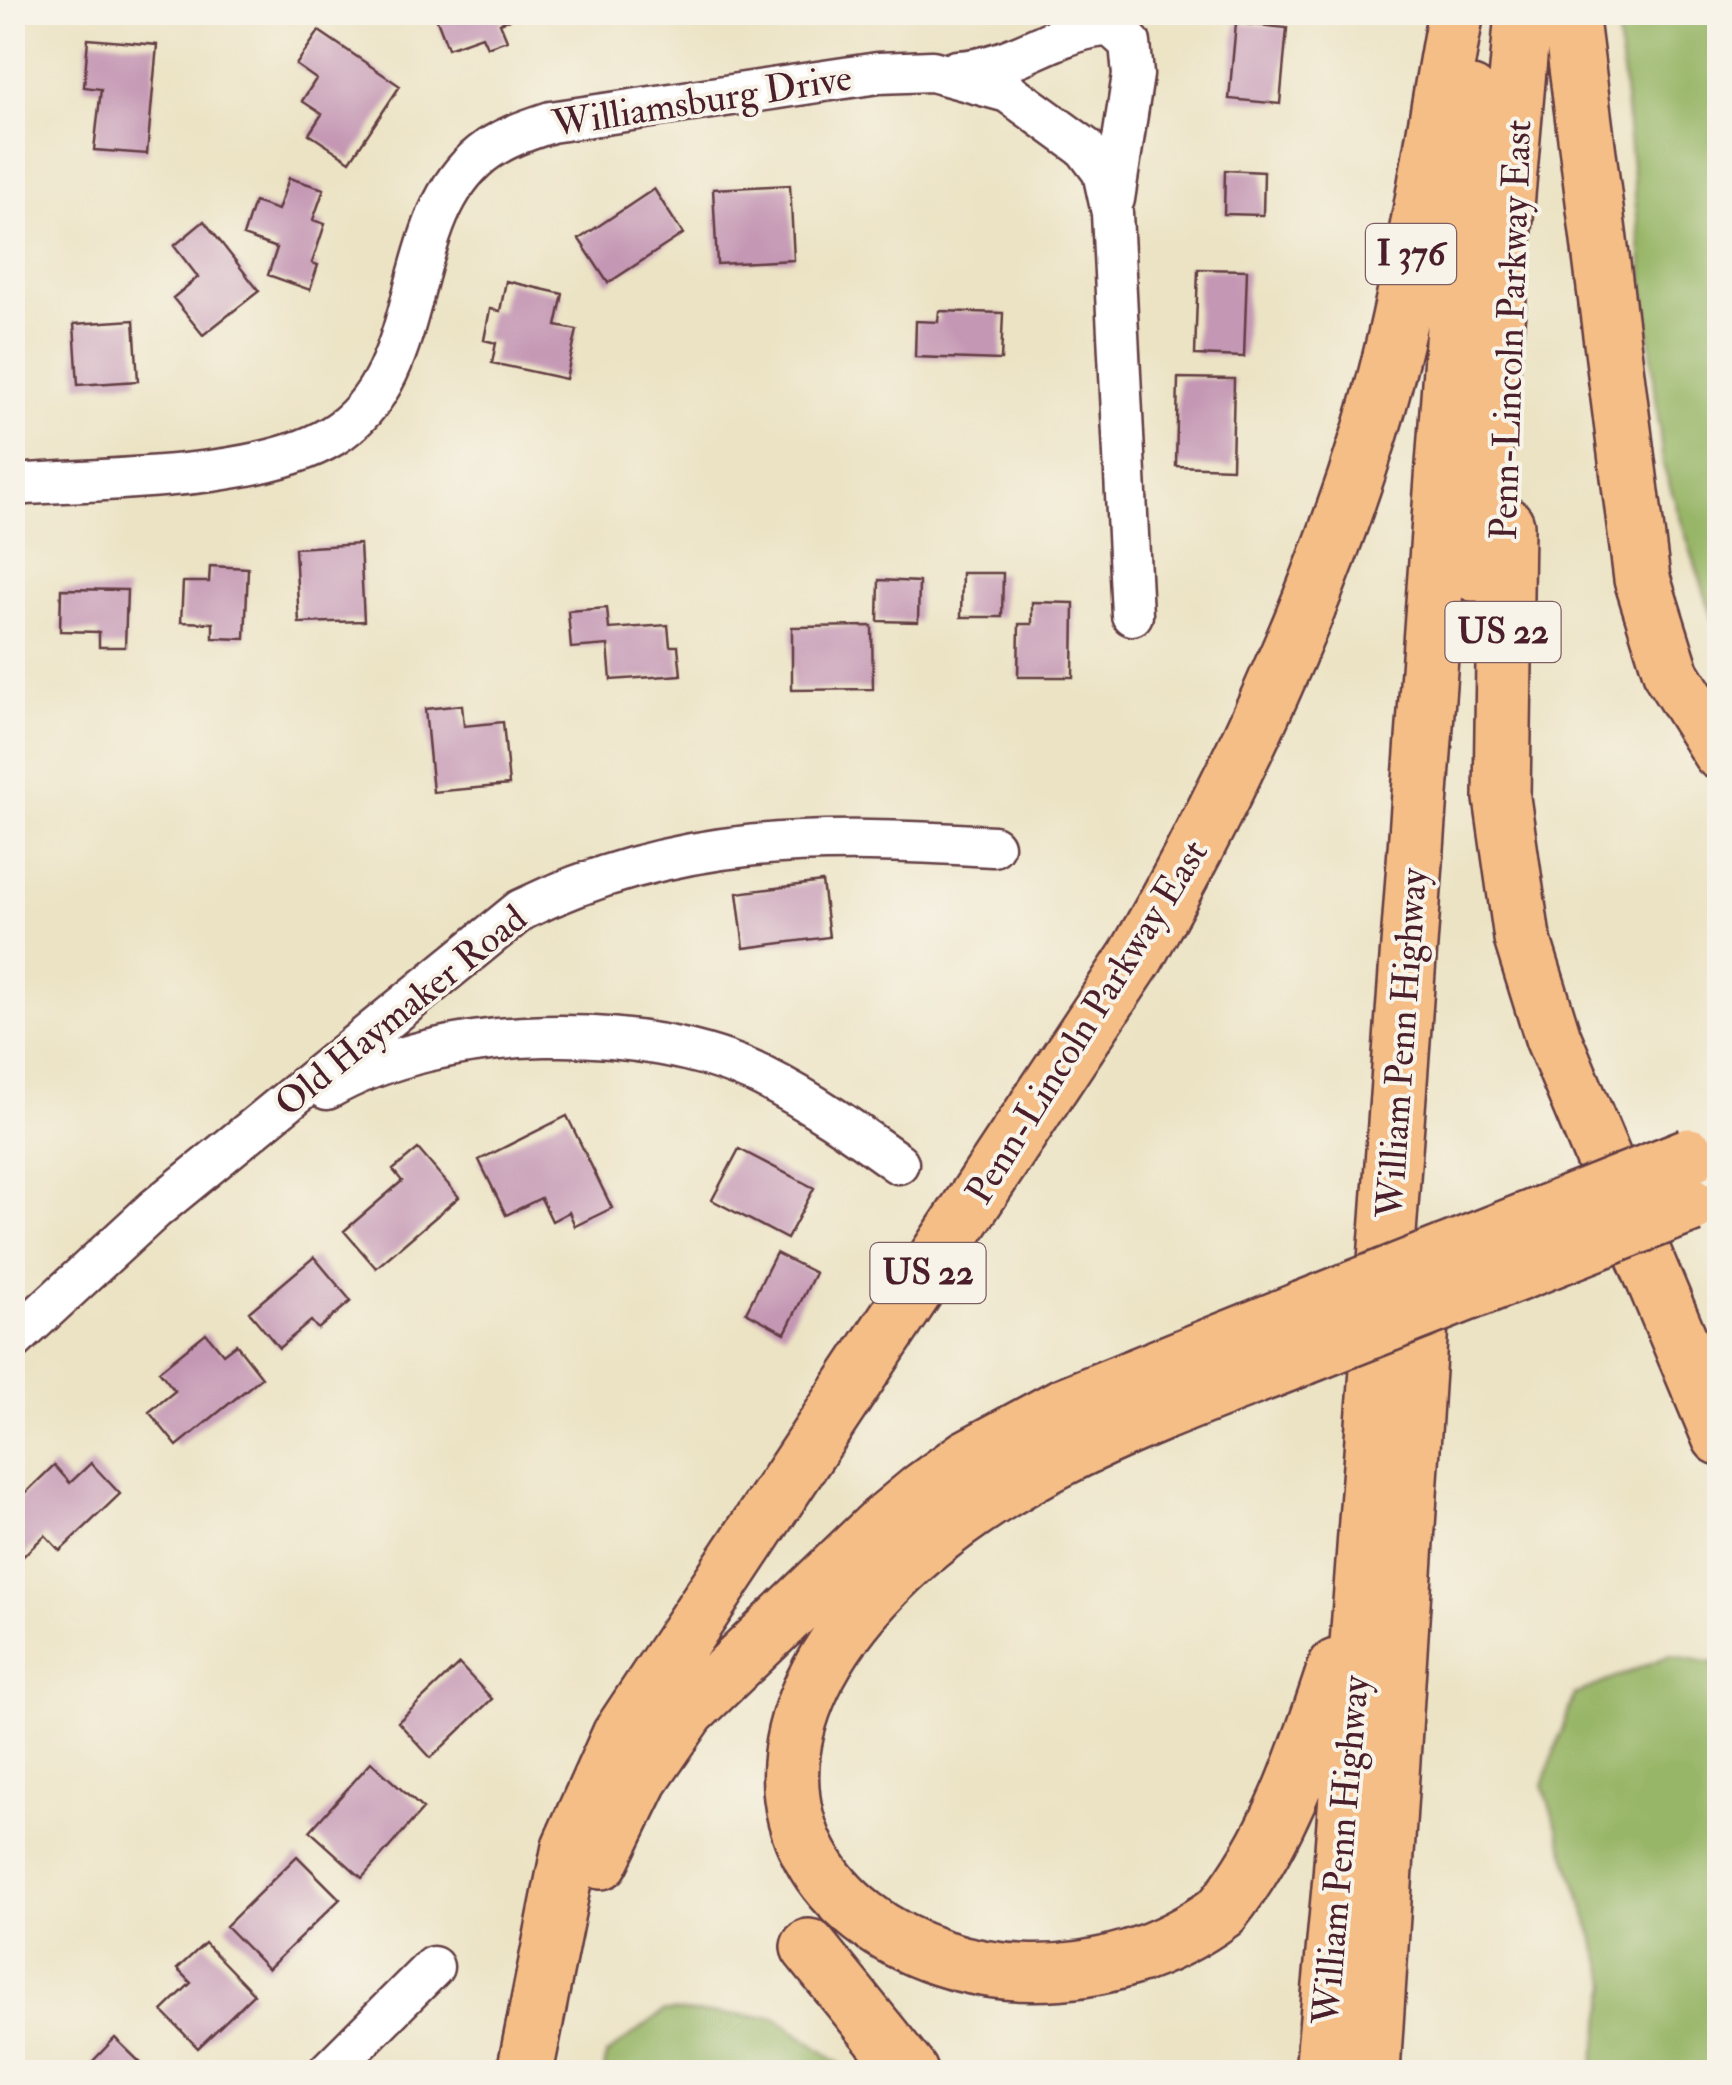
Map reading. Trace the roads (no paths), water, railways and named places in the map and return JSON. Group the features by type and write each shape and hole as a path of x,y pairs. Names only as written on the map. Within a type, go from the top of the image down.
{"highway":[{"name":"Penn-Lincoln Parkway East","path":"526,2064 570,1847 613,1748 1136,957 1196,851 1280,678 1351,492 1389,361 1456,12"},
{"name":"William Penn Highway","path":"1322,2072 1362,1588 1477,12"},
{"name":"William Penn Highway","path":"1372,2072 1462,700 1523,12"},
{"path":"1570,12 1642,578 1672,675 1720,752"},
{"name":"Penn-Lincoln Parkway East","path":"1518,82 1500,746 1512,890 1554,1038 1720,1437"},
{"path":"932,2007 874,1972 838,1937 814,1897 796,1852 789,1805 792,1756 805,1706 828,1657 885,1584 950,1526 992,1497 1304,1333 1705,1175"},
{"path":"526,2064 602,1859 652,1762 716,1680 923,1490 1014,1431 1122,1380 1304,1333"},
{"path":"842,1562 772,1710 759,1777 761,1834 776,1886 799,1934 910,2072"},
{"path":"1025,2023 1081,2012 1132,1990 1177,1958 1221,1912 1286,1810 1362,1588"}],"street":[{"path":"932,72 1006,64 1086,26 1111,26 1130,43 1134,76 1112,214"},
{"name":"Williamsburg Drive","path":"12,485 228,467 309,448 335,434 359,414 397,350 441,207 482,154 514,134 589,116 878,73 932,72 1008,92 1085,148 1103,172 1112,214 1132,615"},
{"name":"Old Haymaker Road","path":"12,1341 140,1223 521,910 574,884 628,867 789,840 846,838 993,846"},
{"path":"422,992 420,1026 432,1040 458,1045"},
{"name":"Old Haymaker Road","path":"230,1148 347,1077 409,1054 497,1037 597,1037 675,1049 760,1076 837,1120 898,1163"},
{"path":"328,2072 433,1966"}]}
